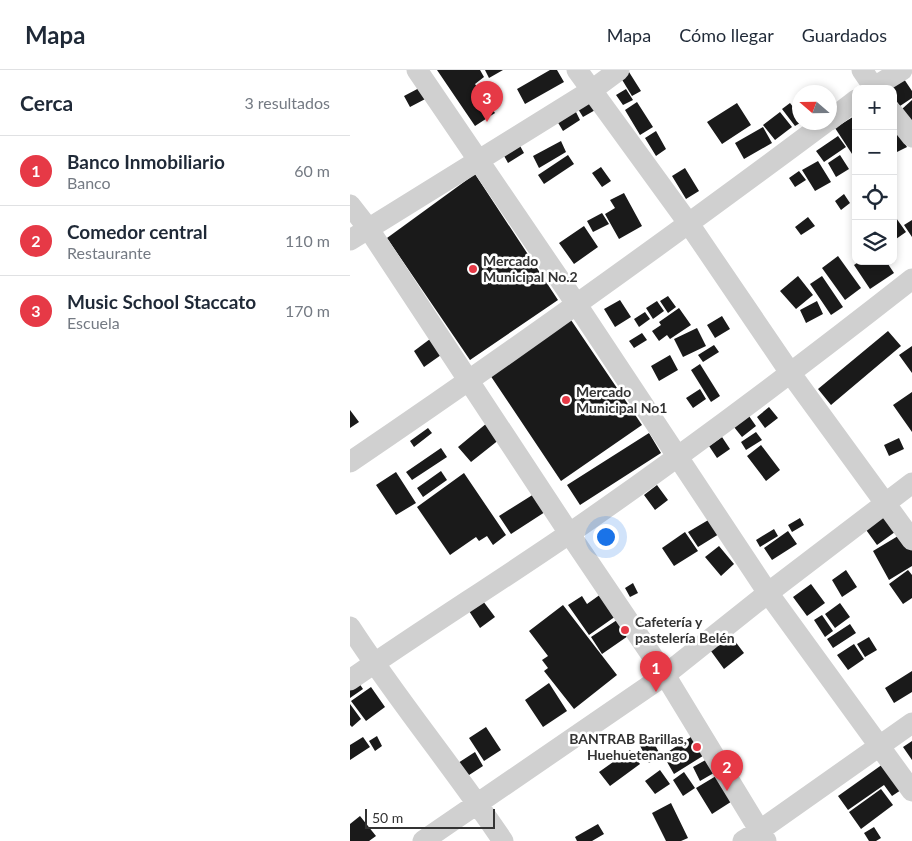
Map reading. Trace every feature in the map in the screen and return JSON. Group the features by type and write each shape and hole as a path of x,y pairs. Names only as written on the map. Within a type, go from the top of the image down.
{"street":[{"path":"417,70 577,305 768,593 912,791"},
{"path":"578,70 689,224 791,374 912,540"},
{"path":"350,240 480,161 592,90 619,70"},
{"path":"870,84 902,70"},
{"path":"837,115 852,103"},
{"path":"897,118 912,137"},
{"path":"350,462 470,381 577,305 815,130"},
{"path":"350,205 368,228 665,675 756,838 912,723"},
{"path":"350,680 569,533 678,456 791,374 912,279"},
{"path":"422,841 665,675 768,593 912,483"},
{"path":"350,627 374,664 478,803 503,841"}],"building":[{"path":"437,70 480,70 484,77 475,84 495,113 475,126"},
{"path":"485,70 503,70 489,78"},
{"path":"550,70 557,70 564,82 525,104 517,89"},
{"path":"629,72 641,91 632,96 621,78"},
{"path":"904,79 912,91 912,98 900,106 897,102 896,85"},
{"path":"423,86 429,97 410,107 404,96"},
{"path":"626,89 633,100 623,105 616,95"},
{"path":"592,100 597,109 583,117 578,109"},
{"path":"912,100 912,121 902,109"},
{"path":"637,102 653,127 640,135 625,110"},
{"path":"737,103 751,125 722,144 707,122"},
{"path":"790,103 792,106 792,122 782,109"},
{"path":"575,110 580,120 563,131 557,121"},
{"path":"780,112 792,127 775,140 763,125"},
{"path":"852,117 852,154 836,130 837,127"},
{"path":"763,127 772,143 744,159 735,143"},
{"path":"897,129 907,147 897,152"},
{"path":"656,131 666,149 656,156 645,138"},
{"path":"838,136 846,147 824,162 816,151"},
{"path":"561,141 566,152 539,168 533,156"},
{"path":"519,144 524,153 508,163 503,154"},
{"path":"568,155 574,164 544,184 538,175"},
{"path":"840,155 849,169 836,177 828,163"},
{"path":"818,161 831,182 815,191 802,170"},
{"path":"601,167 611,181 602,187 592,173"},
{"path":"685,168 699,191 686,199 672,176"},
{"path":"799,171 806,180 795,187 789,178"},
{"name":"Mercado Municipal No.2","path":"475,174 558,300 470,360 387,238"},
{"path":"624,193 642,226 619,239 605,214 615,208 610,200"},
{"path":"844,194 850,203 841,210 835,201"},
{"path":"602,213 609,224 593,232 587,221"},
{"path":"808,217 815,226 801,235 795,227"},
{"path":"897,219 906,232 897,238"},
{"path":"912,220 912,237 904,225"},
{"path":"584,226 598,247 574,264 559,243"},
{"path":"838,256 861,288 845,300 822,268"},
{"path":"854,265 889,265 894,273 870,289"},
{"path":"798,276 813,295 796,309 780,291"},
{"path":"822,276 843,307 831,315 810,284"},
{"path":"668,296 676,307 668,313 660,301"},
{"path":"620,300 631,317 615,327 604,309"},
{"path":"657,301 664,311 653,319 646,308"},
{"path":"817,301 823,314 806,323 800,310"},
{"path":"679,308 691,325 670,339 667,335 659,341 652,331 661,325 659,322"},
{"path":"645,312 650,319 639,327 634,319"},
{"path":"722,316 730,329 715,338 707,325"},
{"name":"Mercado Municipal No1","path":"571,320 642,425 561,481 490,375"},
{"path":"697,328 706,346 683,357 674,339"},
{"path":"888,331 901,346 831,405 818,389"},
{"path":"642,333 647,340 634,348 629,341"},
{"path":"430,339 441,355 424,367 414,351"},
{"path":"714,345 719,352 703,362 698,355"},
{"path":"912,346 912,373 899,355"},
{"path":"670,355 678,370 659,381 651,366"},
{"path":"700,364 720,396 711,402 691,370"},
{"path":"700,389 706,399 693,408 686,398"},
{"path":"912,392 912,432 893,405"},
{"path":"769,407 778,418 765,428 757,417"},
{"path":"350,410 359,422 350,428"},
{"path":"749,416 756,426 742,437 734,427"},
{"path":"487,423 500,439 471,462 458,447"},
{"path":"428,428 432,433 414,447 410,441"},
{"path":"756,432 762,440 746,450 741,442"},
{"path":"649,433 661,453 580,505 567,485"},
{"path":"722,437 730,449 717,458 709,446"},
{"path":"899,438 904,449 889,456 884,445"},
{"path":"761,445 780,470 766,481 747,456"},
{"path":"441,448 447,457 412,480 406,472"},
{"path":"441,471 447,480 423,497 417,488"},
{"path":"396,472 416,503 396,515 376,485"},
{"path":"464,473 506,535 493,545 487,536 479,541 476,537 450,555 417,507"},
{"path":"657,485 668,500 655,510 644,495"},
{"path":"534,494 545,512 511,534 499,516"},
{"path":"887,511 899,529 877,545 864,527"},
{"path":"800,518 804,525 792,532 788,525"},
{"path":"710,519 719,534 698,547 688,532"},
{"path":"774,529 778,536 760,547 756,540"},
{"path":"788,531 797,544 772,560 764,548"},
{"path":"685,532 698,551 674,566 662,548"},
{"path":"903,533 912,548 912,566 889,580 873,551"},
{"path":"719,546 734,564 721,576 705,557"},
{"path":"846,570 857,587 842,597 832,580"},
{"path":"908,570 912,575 912,598 903,604 889,584"},
{"path":"633,583 638,593 630,597 625,588"},
{"path":"811,584 825,603 807,616 793,597"},
{"path":"601,594 616,616 589,635 568,605 582,596 587,604"},
{"path":"483,601 495,617 480,628 469,611"},
{"path":"840,603 850,617 835,628 825,614"},
{"path":"563,605 617,675 574,709 544,671 548,668 542,660 548,656 529,631"},
{"path":"822,615 833,631 825,637 814,620"},
{"path":"617,620 628,636 602,654 591,637"},
{"path":"850,624 856,633 833,648 827,639"},
{"path":"728,632 744,653 724,669 708,647"},
{"path":"869,637 877,650 865,657 857,644"},
{"path":"854,644 864,659 848,670 837,655"},
{"path":"912,671 912,692 894,703 885,688"},
{"path":"357,680 363,689 350,698 350,685"},
{"path":"549,683 567,711 543,727 525,700"},
{"path":"371,687 385,707 366,721 351,701"},
{"path":"350,704 361,719 352,727 350,725"},
{"path":"486,727 501,750 484,761 469,738"},
{"path":"694,735 706,754 674,774 663,755"},
{"path":"377,736 382,746 375,751 369,741"},
{"path":"650,736 661,756 649,763 638,742"},
{"path":"363,737 370,747 350,760 350,745"},
{"path":"912,741 912,760 903,747"},
{"path":"630,750 640,764 610,786 599,772"},
{"path":"475,752 483,766 466,777 458,763"},
{"path":"711,757 719,770 700,781 693,767"},
{"path":"883,764 901,790 892,796 884,785 848,810 838,796"},
{"path":"660,770 670,784 655,794 645,781"},
{"path":"684,772 695,788 683,796 673,780"},
{"path":"721,773 737,798 712,814 696,788"},
{"path":"881,789 893,805 861,829 849,812"},
{"path":"671,803 688,838 681,841 666,841 652,813"},
{"path":"360,816 376,836 369,841 350,841 350,824"},
{"path":"598,824 604,834 592,841 577,841 575,837"},
{"path":"874,827 881,838 876,841 869,841 864,833"}],"place":[{"name":"Music School Staccato","path":"487,122"},
{"name":"Mercado Municipal No.2","path":"473,269"},
{"name":"Mercado Municipal No1","path":"566,400"},
{"name":"Cafetería y pastelería Belén","path":"625,630"},
{"name":"Banco Inmobiliario","path":"656,692"},
{"name":"BANTRAB Barillas, Huehuetenango","path":"697,747"},
{"name":"Comedor central","path":"727,791"}]}
